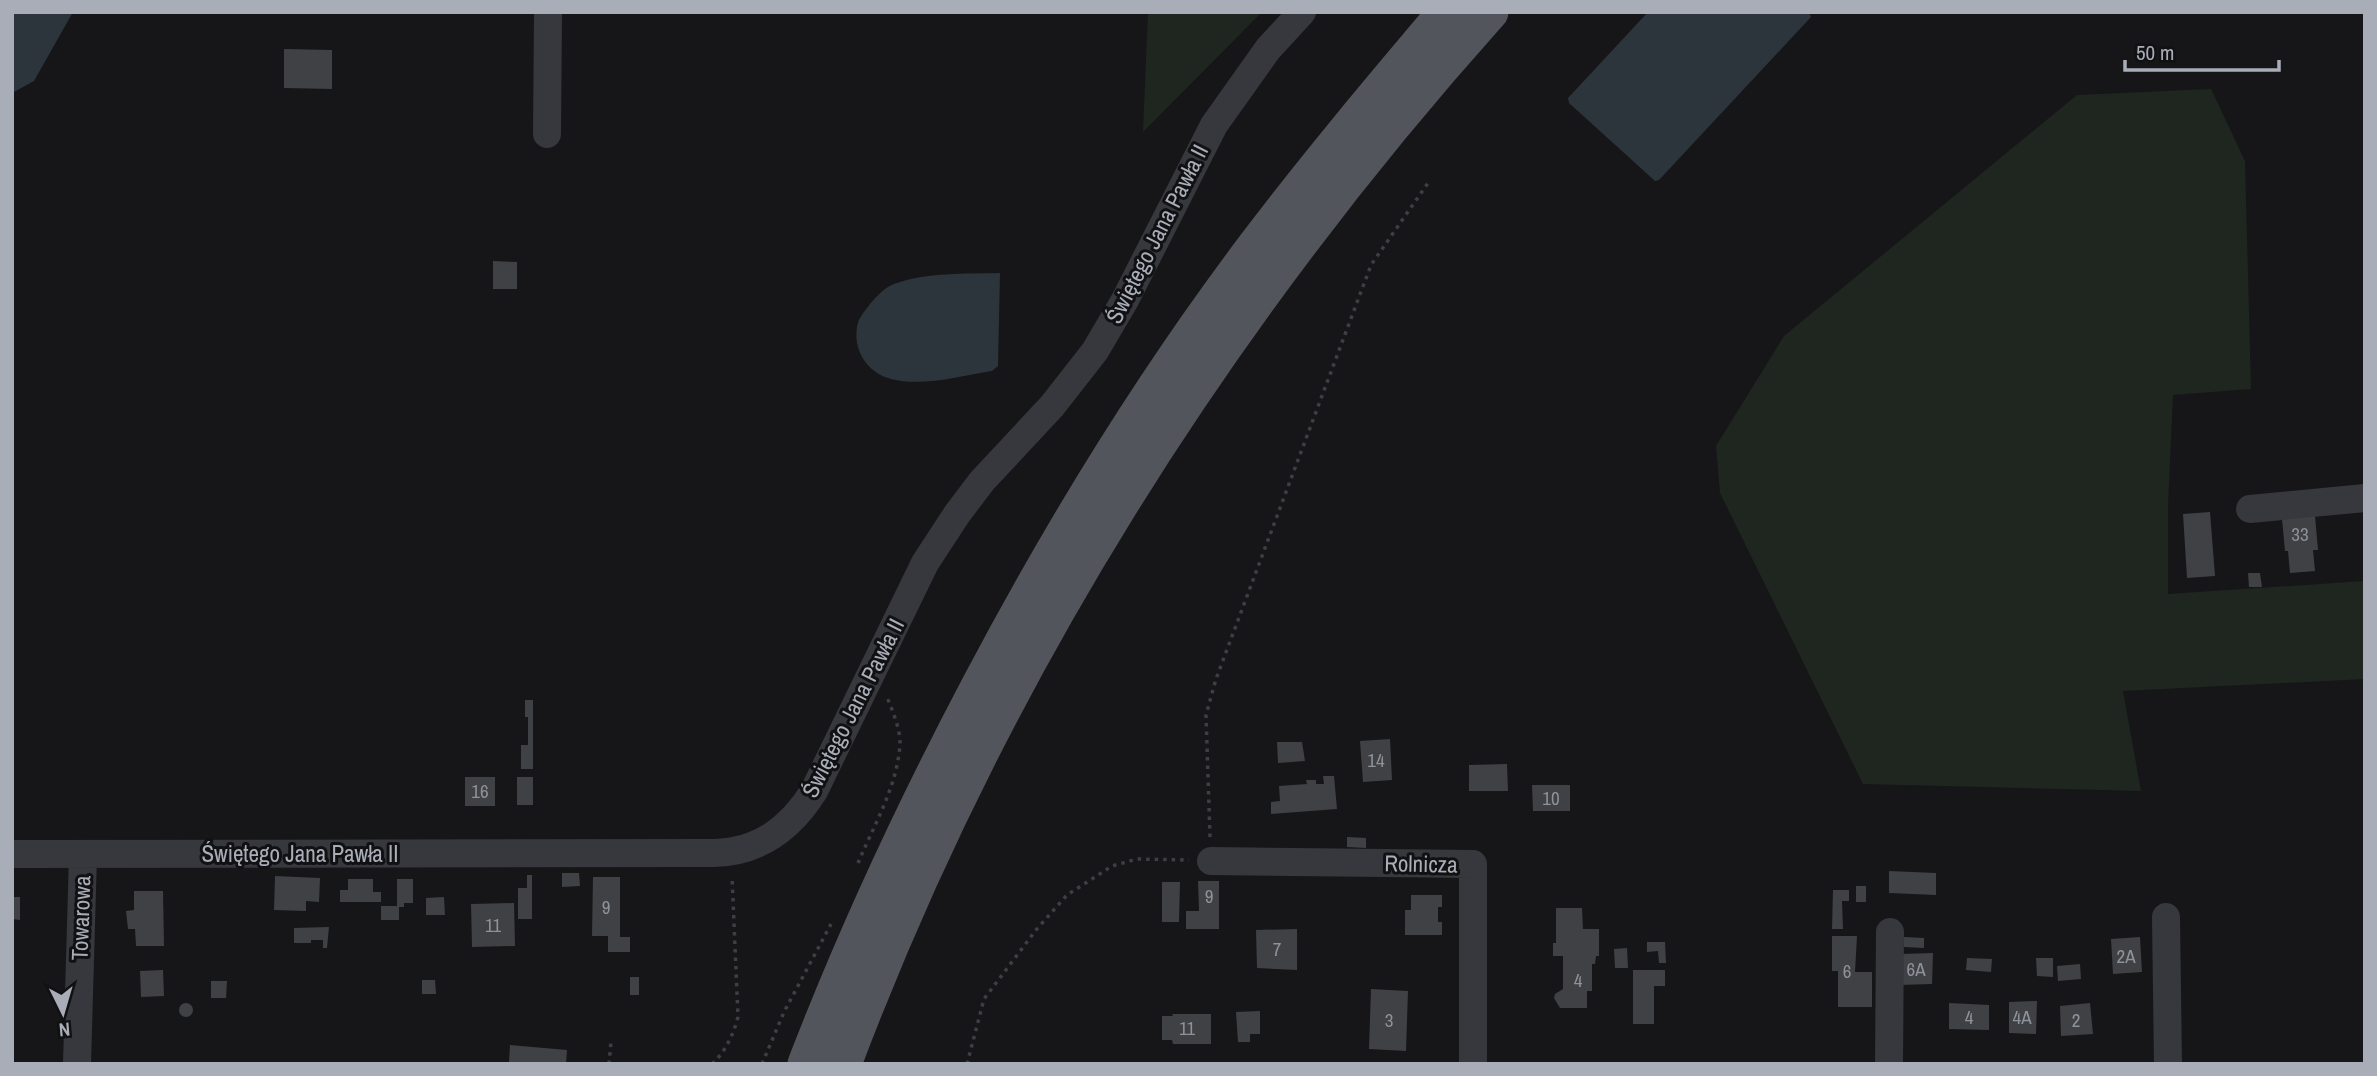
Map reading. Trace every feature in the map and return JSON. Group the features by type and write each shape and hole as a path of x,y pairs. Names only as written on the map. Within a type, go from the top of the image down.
{"main road":[{"path":"806,1064 848,959 907,828 946,748 1055,548 1172,363 1252,250 1345,130 1446,12"},
{"path":"843,1064 910,900 969,775 1078,573 1193,392 1279,270 1371,150 1490,12"}],"street":[{"path":"547,134 548,12"},
{"name":"Świętego Jana Pawła II","path":"12,854 731,853 767,841 803,809 814,791 925,563 982,481 1052,406 1095,351 1125,300 1214,125 1268,49 1302,12"},
{"path":"2249,509 2365,498"},
{"name":"Towarowa","path":"77,1064 83,855"},
{"name":"Rolnicza","path":"1211,861 1474,864 1474,1064"},
{"path":"2166,917 2168,1064"},
{"path":"1889,1064 1890,932"}],"path":[{"path":"967,1064 984,999 1035,930 1067,895 1112,866 1137,859 1211,861 1206,715 1216,679 1371,265 1428,183"},
{"path":"858,864 892,784 900,741 893,711 873,669"},
{"path":"712,1064 733,1035 738,1017 731,853"},
{"path":"762,1064 784,1012 836,914"},
{"path":"609,1064 611,1042"}],"shaded area":[{"path":"12,12 73,12 34,81 14,92 12,90"},
{"path":"1148,12 1262,12 1143,132"},
{"path":"1648,12 1809,12 1811,17 1659,180 1655,181 1569,103 1568,98"},
{"path":"2211,89 2245,161 2251,389 2173,395 2168,506 2168,594 2365,581 2365,679 2123,691 2141,791 1863,784 1720,493 1716,446 1784,336 2077,95"},
{"path":"1000,273 998,366 992,371 942,380 903,381 875,372 864,360 857,344 858,324 870,304 887,287 907,280 933,276"}],"building":[{"path":"284,49 332,50 332,89 284,88"},
{"path":"493,261 517,262 517,289 493,289"},
{"path":"2210,512 2215,576 2187,578 2183,514"},
{"path":"2315,516 2318,550 2313,550 2315,571 2290,573 2282,519"},
{"path":"2248,573 2260,573 2262,587 2249,587"},
{"path":"525,700 533,700 533,769 521,769 521,745 528,745"},
{"path":"1390,739 1392,780 1363,782 1360,741"},
{"path":"1277,742 1302,742 1305,761 1278,763"},
{"path":"1507,764 1508,791 1469,791 1469,765"},
{"path":"1323,776 1334,776 1337,809 1271,814 1271,802 1280,801 1279,786 1307,784 1306,780 1316,780 1316,784 1324,784"},
{"path":"465,777 495,777 495,806 465,806"},
{"path":"517,777 533,777 533,805 517,805"},
{"path":"1532,785 1570,785 1570,811 1533,811"},
{"path":"1347,837 1366,838 1366,848 1347,847"},
{"path":"1889,871 1936,873 1936,895 1889,893"},
{"path":"562,873 579,873 580,886 562,887"},
{"path":"527,875 532,875 532,919 518,919 518,888 527,888"},
{"path":"275,876 320,878 319,902 306,901 306,911 274,910"},
{"path":"593,877 620,877 620,937 630,937 630,952 608,952 608,936 592,936"},
{"path":"348,879 373,879 373,892 381,892 381,902 340,902 340,890 348,890"},
{"path":"397,879 413,879 413,903 404,903 404,907 399,907 399,920 381,920 381,906 397,906"},
{"path":"1198,881 1219,881 1219,929 1186,929 1186,911 1199,911"},
{"path":"1162,882 1180,882 1179,922 1162,922"},
{"path":"1856,886 1866,886 1866,902 1856,902"},
{"path":"1833,890 1849,890 1849,901 1842,901 1843,929 1832,929"},
{"path":"134,891 163,891 164,946 136,946 135,929 128,929 126,911 134,910"},
{"path":"1411,895 1442,895 1442,907 1438,907 1438,922 1442,922 1442,935 1405,935 1405,910 1411,910"},
{"path":"12,897 20,897 20,920 12,919"},
{"path":"444,897 445,915 426,915 426,898"},
{"path":"514,903 515,946 472,947 471,904"},
{"path":"1556,908 1582,908 1583,929 1599,929 1599,956 1596,956 1595,964 1592,964 1592,991 1587,991 1587,1008 1560,1008 1554,998 1555,994 1563,989 1563,956 1553,956 1553,943 1556,943"},
{"path":"329,927 327,948 323,948 323,940 294,943 294,928"},
{"path":"1297,929 1297,970 1257,968 1256,930"},
{"path":"1832,936 1857,936 1855,972 1872,972 1872,1007 1838,1007 1838,971 1832,971"},
{"path":"1904,937 1924,938 1924,948 1904,947"},
{"path":"2140,937 2142,972 2113,974 2111,939"},
{"path":"1647,942 1665,942 1666,963 1659,963 1658,951 1647,952"},
{"path":"1627,948 1628,968 1615,968 1614,949"},
{"path":"1933,953 1932,984 1900,985 1900,954"},
{"path":"1967,958 1992,959 1991,972 1966,970"},
{"path":"2036,958 2053,958 2053,977 2037,976"},
{"path":"2080,964 2081,979 2058,981 2057,966"},
{"path":"163,970 164,996 141,997 140,971"},
{"path":"1633,970 1665,970 1665,986 1654,986 1654,1024 1633,1024"},
{"path":"630,977 639,977 639,995 630,995"},
{"path":"422,980 435,980 436,994 422,994"},
{"path":"211,981 227,981 226,998 211,998"},
{"path":"1371,989 1408,991 1406,1051 1369,1049"},
{"path":"2037,1001 2036,1034 2009,1033 2009,1002"},
{"path":"186,1003 191,1005 191,1015 186,1017 181,1015 179,1010 181,1005"},
{"path":"1949,1003 1989,1005 1989,1030 1949,1029"},
{"path":"2090,1003 2093,1034 2061,1036 2060,1006"},
{"path":"1260,1011 1260,1034 1250,1034 1250,1042 1238,1042 1236,1012"},
{"path":"1172,1014 1211,1014 1211,1044 1173,1044 1172,1040 1162,1040 1162,1016 1173,1016"},
{"path":"510,1045 567,1050 566,1064 509,1062"}]}
